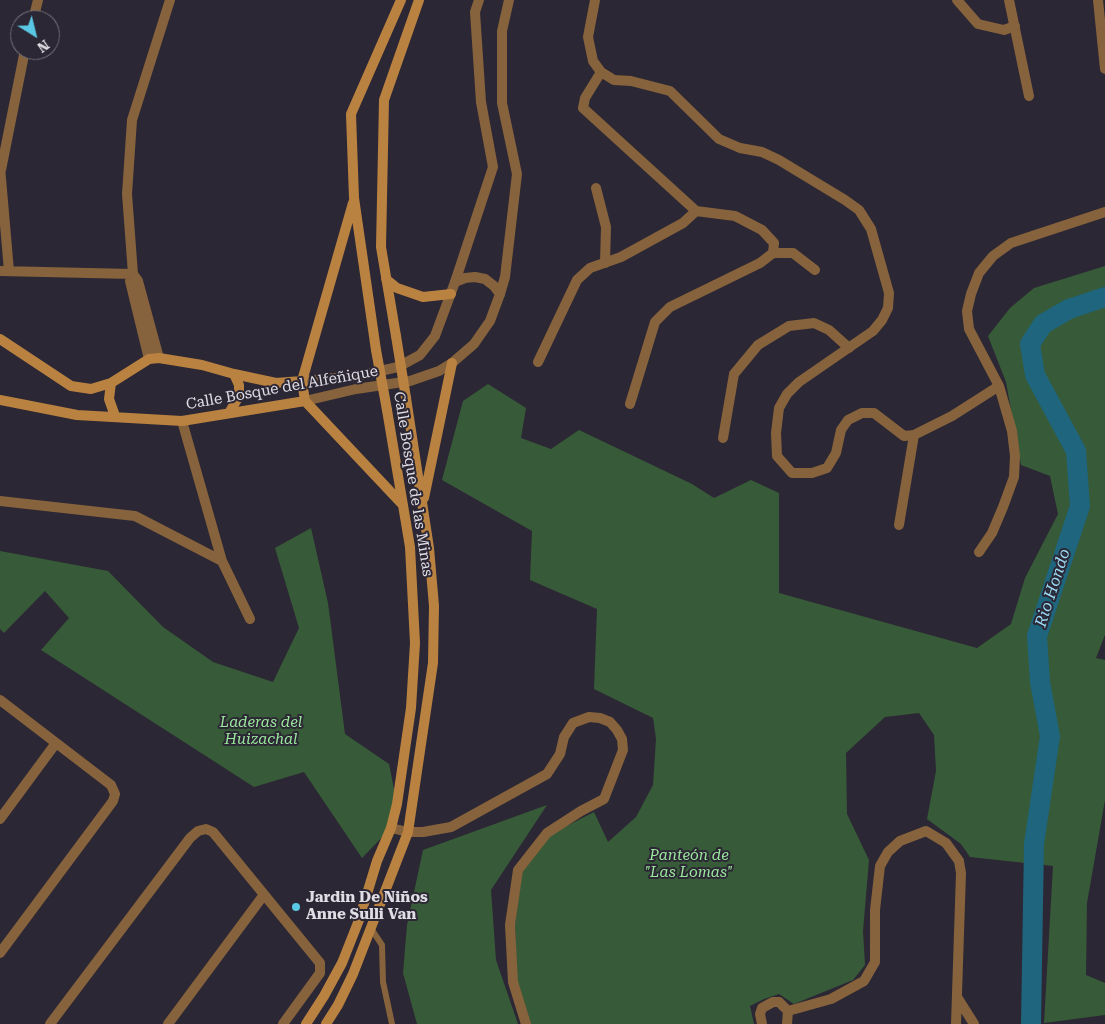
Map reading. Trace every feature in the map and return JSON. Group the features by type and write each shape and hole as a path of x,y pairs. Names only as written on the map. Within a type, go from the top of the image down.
{"main road":[{"name":"Calle Bosque de las Minas","path":"306,1024 342,963 360,920 377,861 391,828 397,804 411,708 415,644 410,547 376,350 354,198 351,114 401,0"},
{"name":"Calle Bosque de las Minas","path":"326,1024 338,1005 372,930 408,832 433,663 434,606 422,506 381,247 384,100 420,0"},
{"path":"354,198 302,381 305,401 403,506"},
{"path":"386,279 397,288 423,297 451,294"},
{"path":"0,339 71,386 91,389 111,383 154,359"},
{"name":"Calle Bosque del Alfeñique","path":"154,359 202,365 276,383 302,381"},
{"path":"422,506 452,363"},
{"path":"229,413 239,396 239,386 234,374"},
{"path":"111,383 109,399 115,416"},
{"name":"Calle Bosque del Alfeñique","path":"0,400 76,414 182,421 305,401"}],"street":[{"path":"154,359 138,281 133,274 127,194 132,120 170,0"},
{"name":"Calle Bosque del Alfeñique","path":"302,381 357,376 398,367 420,355 435,336 493,167 481,102 475,12 479,0"},
{"name":"Calle Bosque del Alfeñique","path":"305,401 410,381 439,371 452,363 481,334 490,321 505,277 517,174 502,103 502,30 509,0"},
{"path":"595,0 588,37 593,60 600,72 614,80 631,81 670,91 719,139 740,148 762,152 859,210 871,229 889,293 882,320 873,331 799,382 787,394 779,408 776,432 777,456 783,465 792,473 799,474 827,468 836,453 841,430 848,420 862,413 874,414 904,436 914,435 952,416 999,386"},
{"path":"957,0 978,24 1004,30 1015,26"},
{"path":"1009,0 1029,96"},
{"path":"1098,0 1105,69"},
{"path":"23,60 0,168 4,271 133,274"},
{"path":"600,72 585,98 582,108 696,211 734,216 762,230 774,248 793,253 816,270"},
{"path":"596,188 606,227 605,263"},
{"path":"538,362 577,280 590,268 621,257 682,223 696,211"},
{"path":"979,552 992,533 1014,477 1015,456 1012,430 999,386 969,329 967,311 970,294 979,273 993,256 1011,243 1105,212"},
{"path":"630,404 656,322 670,307 760,263 774,248"},
{"path":"455,282 475,277 490,282 500,294"},
{"path":"723,438 734,374 758,345 790,326 814,323 829,330 849,348"},
{"path":"182,421 222,560 250,619"},
{"path":"899,525 914,435"},
{"path":"0,501 135,516 222,560"},
{"path":"0,700 114,789 113,801 0,953"},
{"path":"391,828 408,832 451,828 547,774 560,754 564,737 573,723 589,717 600,718 617,730 622,739 623,750 604,799 547,833 518,870 510,935 513,982 526,1024"},
{"path":"0,819 56,742"},
{"path":"50,1024 190,838 198,831 206,829 213,832 263,896 320,963 320,973 283,1024"},
{"path":"788,1011 831,999 864,981 875,962 874,910 880,866 888,852 900,841 926,832 946,843 960,861 960,935 956,1024"},
{"path":"168,1024 263,896"},
{"path":"957,997 974,1024"},
{"path":"762,1024 760,1014 767,1004 779,1002 788,1011 789,1018 787,1024"}],"lane":[{"path":"372,930 382,945 383,982 392,1024"}],"green space":[{"name":"Panteón de \"Las Lomas\"","path":"1105,266 1105,635 1096,658 1105,660 1105,800 1087,903 1086,975 1105,983 1105,1015 1044,1023 1053,866 970,857 961,844 927,819 936,771 934,735 919,713 885,717 846,753 847,814 869,860 863,931 865,965 853,980 794,1004 779,994 764,999 750,1006 754,1024 531,1024 517,980 515,925 522,872 551,834 594,812 608,842 636,817 653,785 656,739 653,718 594,689 597,609 530,580 532,531 442,480 463,401 488,384 526,408 521,438 551,449 579,430 692,484 714,498 751,480 779,493 779,593 977,648 1011,624 1025,578 1058,514 1050,476 1021,465 1006,382 988,336 1010,308 1034,288"},
{"name":"Laderas del Huizachal","path":"311,528 328,603 345,734 389,764 397,804 391,828 362,858 304,772 254,787 41,650 69,618 45,591 4,633 0,629 0,551 108,571 163,627 213,662 273,682 299,628 275,548"},
{"path":"547,805 491,890 496,960 518,1024 417,1024 403,973 407,925 423,850"}],"waterway":[{"name":"Rio Hondo","path":"1031,1024 1034,844 1050,736 1040,682 1037,636 1080,506 1076,451 1035,375 1030,344 1043,324 1069,309 1105,297"}],"place":[{"name":"Jardin De Niños Anne Sulli Van","path":"296,907"}]}
